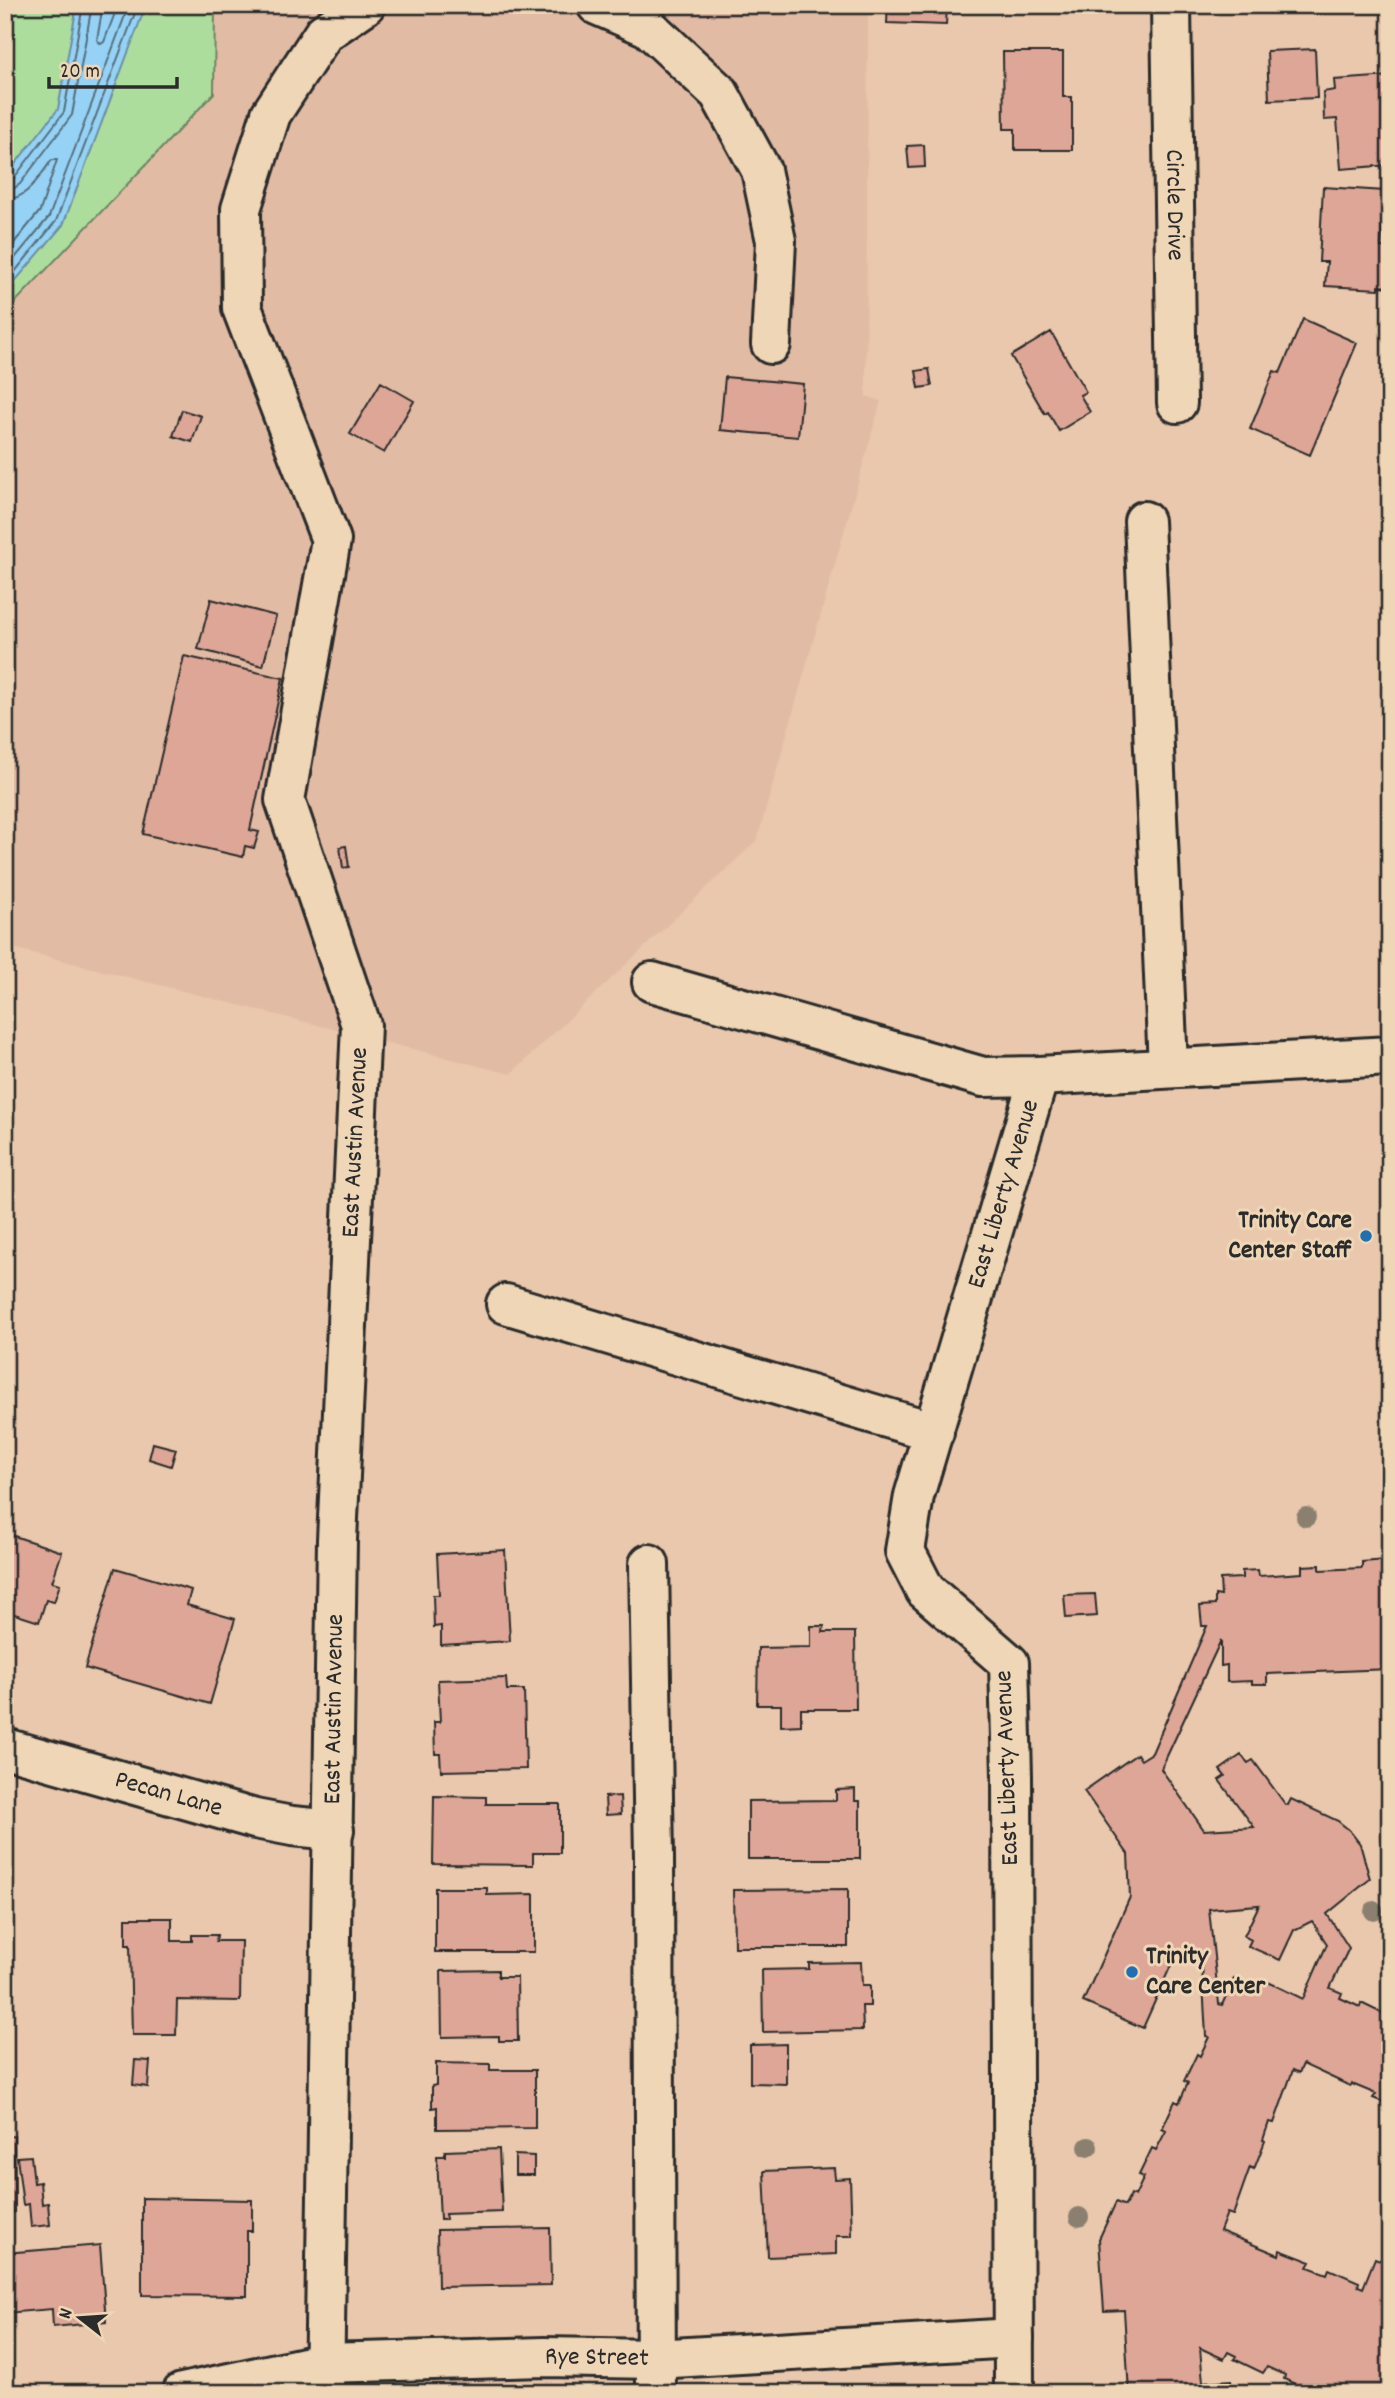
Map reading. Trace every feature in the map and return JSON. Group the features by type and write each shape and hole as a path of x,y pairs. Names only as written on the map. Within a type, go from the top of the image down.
{"street":[{"name":"East Austin Avenue","path":"323,2378 337,1540 361,1025 285,800 331,540 242,308 241,209 271,114 324,33 365,5"},
{"path":"597,5 648,27 719,93 761,170 776,241 771,344"},
{"name":"Circle Drive","path":"1171,5 1177,404"},
{"path":"1144,521 1168,1067"},
{"path":"652,982 983,1077 1390,1056"},
{"name":"East Liberty Avenue","path":"1014,2393 1009,1663 925,1590 905,1551 914,1496 1039,1076"},
{"path":"506,1304 933,1432"},
{"path":"649,1564 654,1857 655,2376"},
{"name":"Pecan Lane","path":"5,1748 255,1819 334,1830"},
{"name":"Rye Street","path":"183,2393 544,2357 655,2376 1014,2338"}],"shaded area":[{"path":"215,5 868,5 866,396 881,401 757,840 511,1074 5,946 5,313 214,93"}],"green space":[{"path":"5,5 215,5 214,93 5,313"}],"water":[{"path":"77,5 146,5 63,225 5,293 5,177 58,109"}],"building":[{"path":"888,5 947,5 946,25 887,23"},
{"path":"1315,49 1317,98 1269,100 1267,51"},
{"path":"1003,52 1063,52 1063,97 1072,97 1072,150 1015,150 1015,129 1004,129"},
{"path":"1390,76 1390,165 1341,169 1337,119 1324,120 1323,92 1335,90 1334,80"},
{"path":"924,145 925,167 909,168 907,146"},
{"path":"1323,187 1385,191 1381,247 1390,248 1390,287 1379,286 1379,289 1325,286 1327,262 1319,262"},
{"path":"1303,319 1357,343 1310,455 1250,429 1274,371 1280,373"},
{"path":"1051,332 1086,392 1080,395 1090,412 1059,431 1048,412 1045,414 1011,356"},
{"path":"929,369 932,386 919,388 916,371"},
{"path":"725,377 803,384 798,437 720,430"},
{"path":"381,382 414,401 384,453 350,434"},
{"path":"182,410 201,416 192,442 173,436"},
{"path":"211,599 276,616 263,666 198,649"},
{"path":"184,656 283,678 250,830 259,832 254,848 245,846 243,857 143,834"},
{"path":"346,846 349,867 343,868 340,847"},
{"path":"153,1443 176,1449 171,1466 149,1459"},
{"path":"5,1533 62,1552 52,1582 60,1584 54,1602 46,1600 39,1622 5,1611"},
{"name":"Trinity Care Center","path":"1385,1548 1390,1548 1390,1669 1267,1674 1267,1684 1252,1684 1252,1681 1227,1682 1227,1665 1221,1666 1221,1640 1161,1769 1204,1830 1254,1827 1219,1780 1225,1776 1220,1770 1241,1755 1248,1763 1253,1760 1285,1804 1288,1805 1291,1799 1338,1821 1360,1844 1370,1879 1327,1914 1349,1948 1330,1988 1342,1993 1340,1998 1360,2007 1361,2003 1388,2016 1390,2105 1373,2098 1376,2094 1352,2084 1350,2086 1303,2064 1299,2073 1293,2070 1274,2123 1269,2122 1254,2169 1250,2167 1233,2215 1227,2213 1220,2231 1279,2255 1280,2250 1311,2262 1308,2267 1327,2274 1329,2269 1359,2282 1358,2286 1363,2288 1375,2258 1382,2261 1389,2241 1385,2240 1390,2229 1390,2393 1322,2393 1315,2388 1312,2392 1284,2379 1285,2375 1267,2367 1263,2373 1234,2359 1236,2356 1228,2352 1224,2359 1200,2348 1203,2382 1231,2380 1232,2393 1129,2393 1124,2310 1104,2311 1099,2239 1116,2202 1125,2206 1131,2194 1135,2196 1144,2177 1139,2175 1152,2148 1156,2150 1166,2131 1162,2129 1175,2101 1179,2103 1188,2083 1184,2081 1209,2037 1206,2036 1202,1966 1176,1954 1143,2028 1083,2002 1130,1897 1128,1854 1084,1791 1137,1754 1141,1760 1152,1753 1207,1626 1202,1626 1200,1606 1215,1605 1215,1595 1221,1596 1220,1579 1242,1578 1242,1571 1258,1570 1259,1576 1302,1573 1302,1566 1320,1565 1320,1570 1362,1568 1362,1562 1386,1560","holes":["1259,1905 1244,1936 1251,1940 1248,1946 1280,1960 1294,1930 1312,1921 1327,1944 1303,1999 1264,1980 1260,1991 1234,1978 1222,2005 1219,2004 1209,1909"]},
{"path":"505,1550 510,1641 441,1645 441,1626 434,1627 433,1595 439,1595 437,1554"},
{"path":"115,1568 191,1590 187,1605 235,1619 210,1704 85,1668"},
{"path":"1095,1594 1097,1616 1066,1618 1064,1595"},
{"path":"811,1626 824,1626 823,1632 855,1632 856,1709 801,1709 801,1725 781,1726 781,1705 757,1705 758,1648 811,1647"},
{"path":"506,1678 507,1690 524,1690 526,1769 441,1771 440,1754 435,1754 434,1722 440,1722 438,1680"},
{"path":"855,1789 855,1801 860,1801 860,1859 748,1859 748,1801 836,1800 836,1790"},
{"path":"434,1796 486,1797 486,1804 560,1804 560,1853 533,1853 533,1865 433,1864"},
{"path":"620,1796 621,1814 606,1815 605,1797"},
{"path":"435,1888 487,1888 487,1895 534,1894 534,1952 435,1952"},
{"path":"848,1889 848,1947 734,1947 733,1890"},
{"path":"126,1918 172,1918 172,1941 192,1941 192,1935 217,1935 216,1941 241,1941 240,2001 177,2000 176,2035 132,2035 130,1945 126,1945"},
{"path":"861,1962 862,1985 870,1985 870,2006 862,2006 863,2030 763,2032 762,1970 809,1969 809,1963"},
{"path":"498,1970 498,1977 517,1977 518,2041 499,2041 499,2036 442,2037 441,1971"},
{"path":"786,2044 786,2084 750,2083 750,2045"},
{"path":"135,2060 150,2061 148,2087 133,2085"},
{"path":"436,2063 490,2064 490,2070 535,2070 535,2128 437,2129 437,2107 432,2108"},
{"path":"14,2136 15,2212 5,2213 5,2137"},
{"path":"499,2149 502,2212 445,2214 446,2220 440,2220 437,2156 445,2156 445,2151"},
{"path":"515,2155 534,2156 534,2175 515,2175"},
{"path":"31,2156 34,2183 40,2182 42,2204 48,2203 50,2225 31,2227 29,2204 23,2205 17,2157"},
{"path":"834,2168 835,2179 850,2178 852,2236 836,2236 836,2254 768,2257 764,2171"},
{"path":"142,2198 252,2200 252,2231 247,2231 247,2296 142,2295"},
{"path":"550,2228 551,2285 438,2287 437,2230"},
{"path":"100,2245 106,2322 53,2327 52,2309 5,2313 5,2253"}],"place":[{"name":"Trinity Care Center Staff","path":"1366,1236"},
{"name":"Trinity Care Center","path":"1132,1972"}]}
